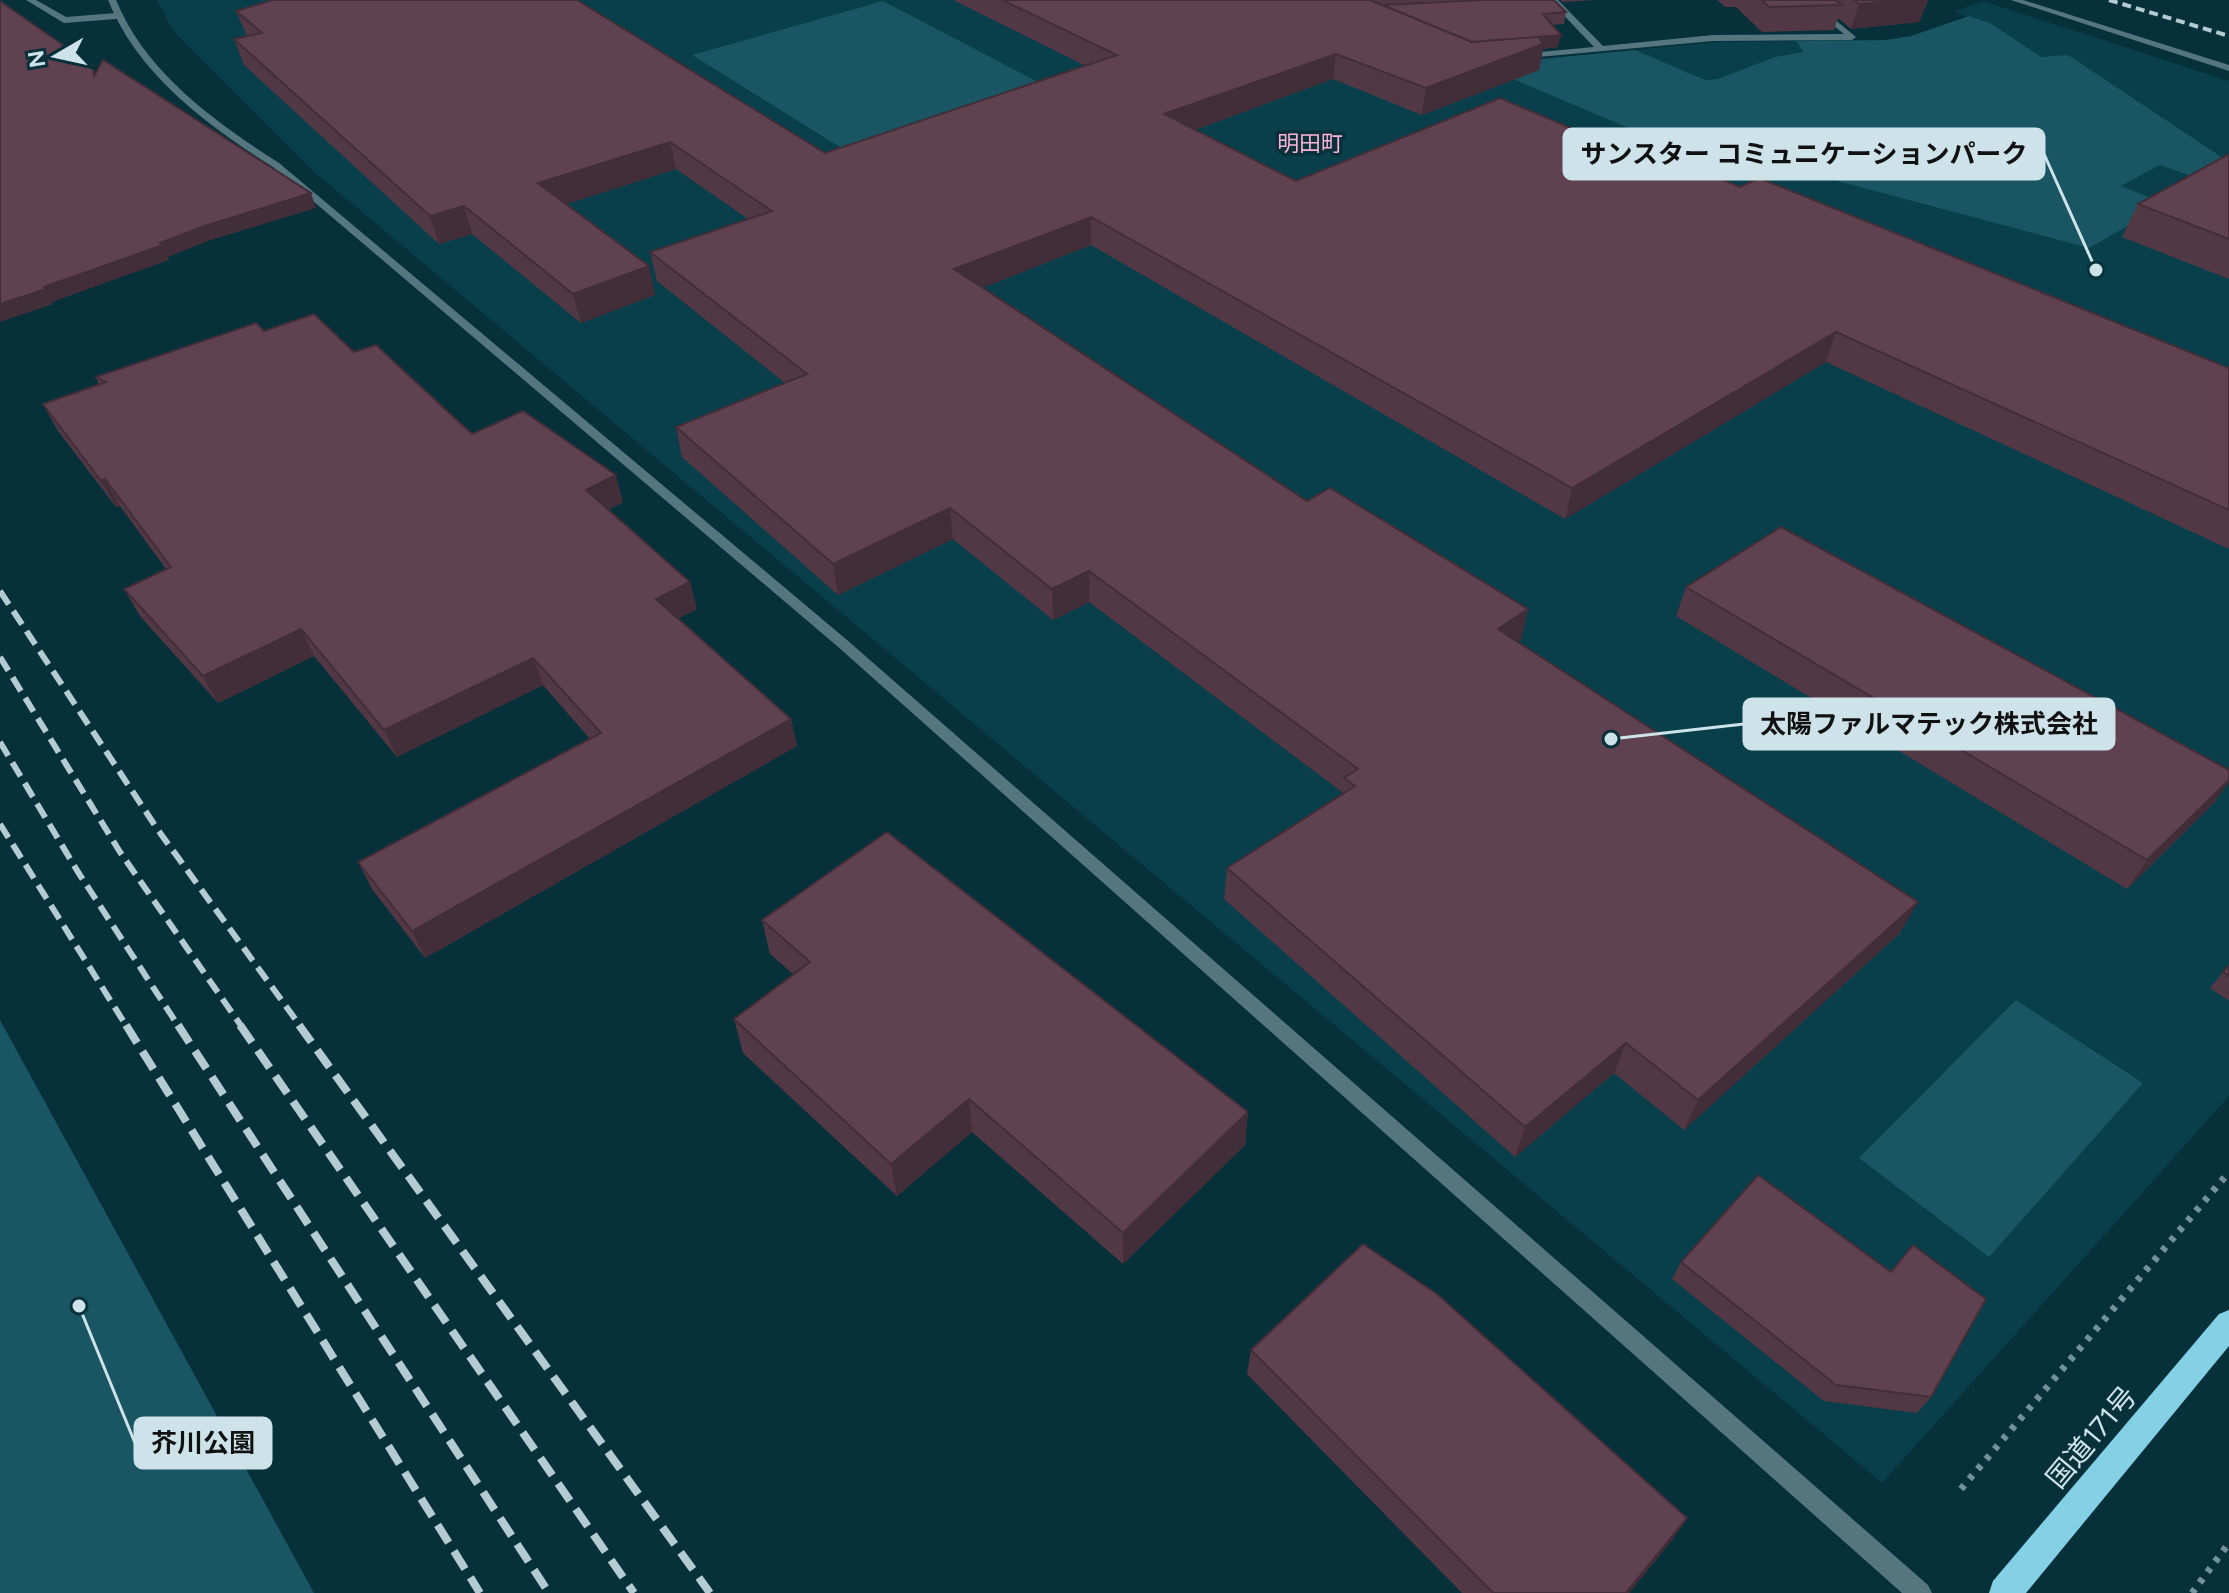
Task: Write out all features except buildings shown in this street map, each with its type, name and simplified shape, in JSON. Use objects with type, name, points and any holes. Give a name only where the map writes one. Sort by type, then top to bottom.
[{"type":"highway","name":"国道171号","points":[[2005,1593],[2229,1324]]},
{"type":"street","points":[[30,0],[64,20],[114,8],[148,60],[186,99],[276,165],[842,643],[1920,1593]]},
{"type":"street","points":[[1515,58],[1713,38],[1852,37],[1806,0]]},
{"type":"street","points":[[2015,0],[2229,68]]},
{"type":"street","points":[[1540,3],[1555,2],[1601,49]]},
{"type":"path","points":[[1961,1489],[2229,1172]]},
{"type":"path","points":[[2192,1593],[2229,1543]]},
{"type":"shaded area","points":[[157,0],[1313,0],[1468,66],[1718,42],[1887,40],[1911,36],[1967,17],[1955,11],[1983,1],[2229,81],[2229,1096],[1882,1483],[313,171],[182,40],[171,27]]},
{"type":"shaded area","points":[[883,1],[1042,84],[843,149],[692,55]]},
{"type":"shaded area","points":[[1969,16],[1990,23],[2041,57],[2068,55],[2229,162],[2206,181],[2160,165],[2121,186],[2166,204],[2089,248],[1717,149],[1697,157],[1480,65],[1635,50],[1705,80],[1718,79],[1775,57],[1803,52],[1797,41],[1887,40],[1911,36]]},
{"type":"shaded area","points":[[2016,1000],[2143,1083],[1989,1257],[1859,1158]]},
{"type":"shaded area","points":[[0,1020],[314,1593],[0,1593]]},
{"type":"railway","points":[[2109,0],[2229,36]]},
{"type":"railway","points":[[0,591],[158,830],[301,1027]]},
{"type":"railway","points":[[0,657],[120,852],[242,1027]]},
{"type":"railway","points":[[0,742],[78,872],[179,1027]]},
{"type":"railway","points":[[0,824],[127,1027]]},
{"type":"railway","points":[[126,1025],[480,1593]]},
{"type":"railway","points":[[178,1025],[549,1593]]},
{"type":"railway","points":[[240,1025],[634,1593]]},
{"type":"railway","points":[[299,1025],[710,1593]]},
{"type":"place","name":"サンスター コミュニケーションパーク","points":[[2096,270]]},
{"type":"place","name":"太陽ファルマテック株式会社","points":[[1611,739]]},
{"type":"place","name":"芥川公園","points":[[79,1306]]},
{"type":"district","name":"明田町","points":[[1310,143]]}]
